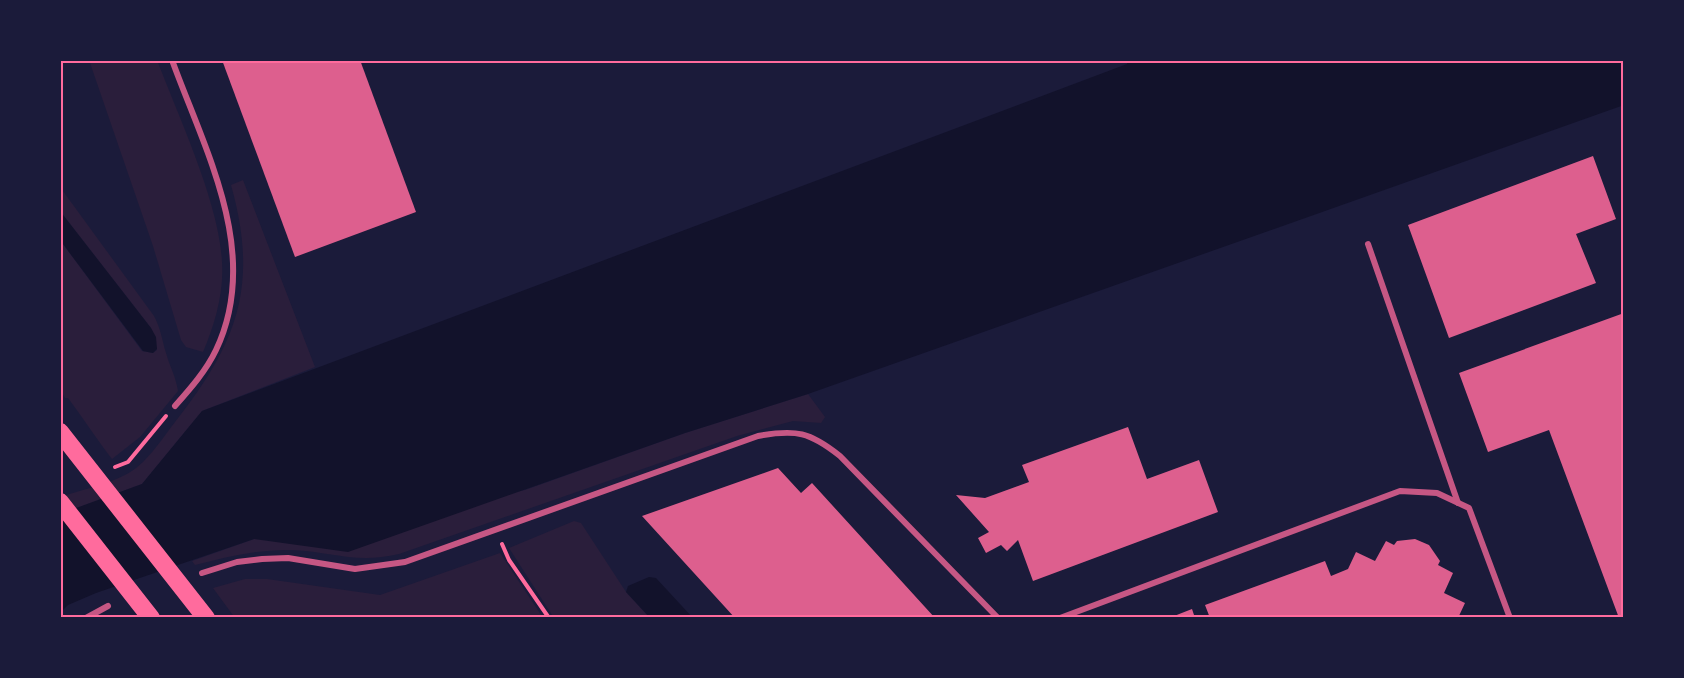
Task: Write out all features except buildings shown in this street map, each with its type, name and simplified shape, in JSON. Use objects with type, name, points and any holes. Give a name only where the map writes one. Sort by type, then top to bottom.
[{"type":"highway","points":[[61,433],[206,618]]},
{"type":"highway","points":[[60,502],[151,618]]},
{"type":"street","points":[[172,60],[228,216],[234,263],[233,285],[216,350],[175,406]]},
{"type":"street","points":[[1368,244],[1458,503]]},
{"type":"street","points":[[202,573],[237,562],[288,558],[355,569],[405,562],[758,436],[801,432],[822,442],[840,456],[998,618]]},
{"type":"street","points":[[1060,618],[1400,491],[1437,493],[1469,508],[1510,618]]},
{"type":"street","points":[[86,618],[108,606]]},
{"type":"path","points":[[128,462],[175,406]]},
{"type":"path","points":[[495,529],[508,560],[549,618]]},
{"type":"shaded area","points":[[89,60],[157,60],[186,134],[214,213],[222,262],[222,285],[218,308],[203,352],[186,347],[181,340],[153,246]]},
{"type":"shaded area","points":[[1127,60],[1624,60],[1624,105],[808,394],[685,433],[348,552],[254,539],[96,593],[68,605],[60,613],[60,514],[142,484],[202,411],[1127,64]]},
{"type":"shaded area","points":[[243,180],[315,367],[202,411],[142,484],[60,514],[60,497],[110,482],[140,465],[153,452],[197,393],[214,365],[228,338],[237,311],[242,283],[243,253],[231,185]]},
{"type":"shaded area","points":[[60,187],[154,316],[178,391],[140,437],[112,459],[60,389],[60,240],[142,351],[153,353],[157,350],[151,328],[60,211]]},
{"type":"shaded area","points":[[60,211],[151,328],[156,337],[157,349],[153,353],[143,351],[60,240]]},
{"type":"shaded area","points":[[808,394],[825,417],[821,423],[793,421],[737,436],[399,554],[357,558],[280,550],[243,554],[195,565],[192,561],[254,539],[525,490],[685,433]]},
{"type":"shaded area","points":[[574,521],[581,523],[626,592],[650,618],[554,618],[509,548]]},
{"type":"shaded area","points":[[500,553],[543,618],[235,618],[213,588],[245,579],[267,579],[380,595]]},
{"type":"shaded area","points":[[649,577],[656,578],[693,618],[650,618],[626,592],[628,586]]}]
